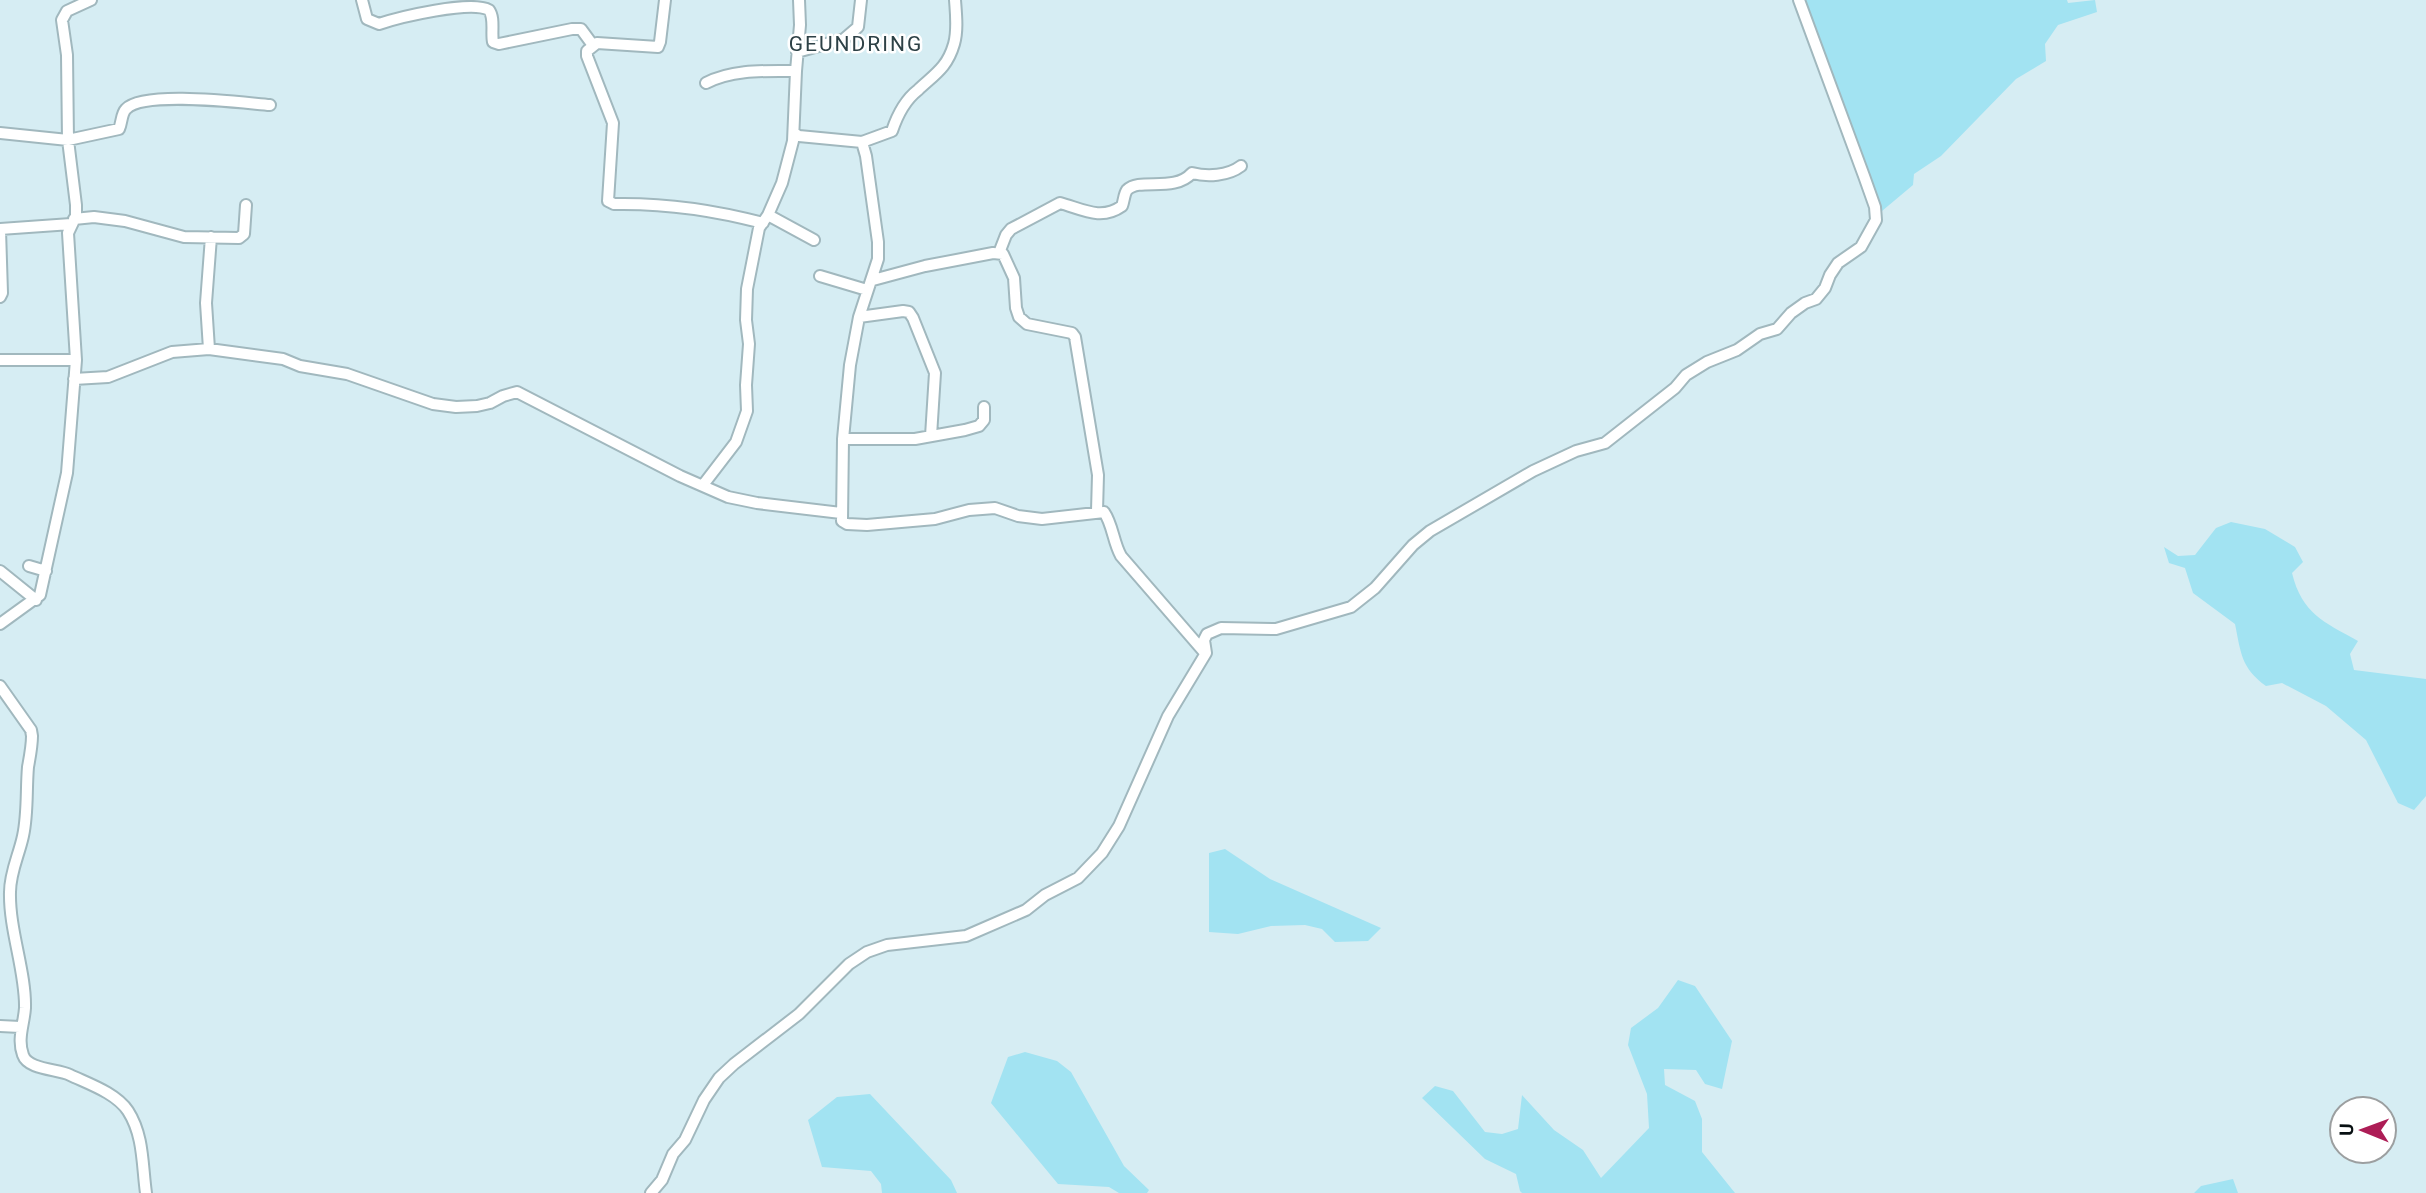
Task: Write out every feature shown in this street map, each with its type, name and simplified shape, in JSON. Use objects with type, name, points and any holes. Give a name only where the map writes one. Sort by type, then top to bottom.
[{"type":"street","points":[[0,624],[36,600],[42,589],[66,473],[76,360],[68,233],[76,205],[68,140],[67,55],[62,20],[67,11],[91,0]]},
{"type":"street","points":[[362,0],[367,19],[379,24],[435,5],[480,5],[489,10],[492,17],[493,42],[499,44],[581,29],[592,44]]},
{"type":"street","points":[[592,44],[658,47],[665,0]]},
{"type":"street","points":[[703,485],[736,442],[747,411],[746,385],[750,344],[746,320],[747,289],[758,235],[782,183],[794,133],[799,0]]},
{"type":"street","points":[[797,52],[844,39],[858,27],[861,0]]},
{"type":"street","points":[[794,133],[862,142],[892,131],[898,114],[917,90],[928,84],[946,63],[955,42],[955,0]]},
{"type":"street","points":[[651,1193],[662,1180],[673,1154],[685,1140],[704,1100],[719,1078],[799,1014],[849,964],[867,952],[887,945],[966,936],[1026,910],[1045,895],[1078,878],[1102,853],[1119,826],[1168,716],[1206,653],[1204,640],[1207,634],[1221,628],[1276,629],[1351,607],[1375,588],[1413,545],[1430,531],[1533,471],[1576,451],[1605,443],[1675,388],[1686,375],[1707,362],[1737,350],[1760,334],[1777,329],[1791,313],[1816,299],[1838,263],[1861,247],[1876,220],[1875,208],[1864,176],[1799,0]]},
{"type":"street","points":[[592,44],[587,56],[612,123],[607,196],[610,203],[678,206],[765,219],[814,240]]},
{"type":"street","points":[[706,83],[730,74],[796,71]]},
{"type":"street","points":[[0,133],[68,140],[119,128],[125,110],[135,103],[198,98],[271,105]]},
{"type":"street","points":[[862,142],[878,242],[878,259],[859,317],[850,365],[843,439],[842,521],[846,524],[867,525],[935,519],[987,508],[1042,519],[1104,512],[1122,556],[1206,653]]},
{"type":"street","points":[[999,253],[1011,229],[1060,203],[1094,214],[1105,213],[1122,206],[1125,194],[1131,188],[1177,183],[1192,173],[1212,175],[1236,170],[1241,166]]},
{"type":"street","points":[[0,296],[0,230],[94,217],[125,221],[184,237],[242,237],[246,205]]},
{"type":"street","points":[[209,349],[206,303],[211,237]]},
{"type":"street","points":[[820,276],[870,285],[925,266],[999,253],[1005,258],[1014,278],[1019,317],[1027,324],[1072,333],[1075,337],[1098,475],[1097,511]]},
{"type":"street","points":[[859,317],[903,311],[909,312],[913,318],[935,373],[931,436]]},
{"type":"street","points":[[74,379],[108,377],[172,352],[209,349],[284,359],[300,366],[347,374],[433,404],[477,406],[517,392],[680,476],[729,497],[841,513]]},
{"type":"street","points":[[0,360],[76,360]]},
{"type":"street","points":[[843,439],[898,440],[979,426],[984,420],[984,407]]},
{"type":"street","points":[[29,566],[46,571]]},
{"type":"street","points":[[0,571],[36,600]]},
{"type":"street","points":[[0,685],[33,736],[23,837],[13,865],[10,892],[25,1009],[20,1027],[23,1054],[33,1065],[71,1075],[113,1096],[125,1107],[140,1139],[146,1193]]},
{"type":"street","points":[[0,1026],[20,1027]]},
{"type":"shaded area","points":[[1799,0],[2067,0],[2068,3],[2095,0],[2097,12],[2058,25],[2045,44],[2046,61],[2016,79],[1941,156],[1914,174],[1913,185],[1882,211],[1876,210]]},
{"type":"shaded area","points":[[2231,522],[2265,529],[2295,547],[2303,562],[2292,573],[2296,587],[2308,608],[2316,615],[2358,641],[2350,654],[2354,670],[2426,679],[2426,796],[2414,810],[2398,803],[2366,740],[2326,706],[2282,683],[2266,686],[2251,673],[2243,659],[2235,624],[2193,593],[2185,568],[2169,563],[2164,547],[2178,556],[2195,555],[2216,528]]},
{"type":"shaded area","points":[[1225,849],[1270,879],[1381,928],[1368,941],[1335,942],[1322,929],[1305,925],[1271,926],[1238,934],[1209,932],[1209,853]]},
{"type":"shaded area","points":[[1678,980],[1695,986],[1732,1041],[1722,1089],[1705,1084],[1696,1070],[1664,1069],[1665,1085],[1695,1101],[1702,1119],[1702,1152],[1735,1193],[1522,1193],[1516,1174],[1485,1159],[1422,1098],[1435,1086],[1453,1091],[1485,1132],[1502,1134],[1518,1129],[1522,1095],[1554,1130],[1583,1150],[1601,1178],[1649,1128],[1647,1094],[1628,1045],[1631,1028],[1658,1008]]},
{"type":"shaded area","points":[[1025,1052],[1057,1061],[1071,1072],[1124,1166],[1149,1190],[1147,1193],[1119,1193],[1109,1187],[1058,1184],[991,1103],[1008,1057]]},
{"type":"shaded area","points":[[870,1094],[951,1180],[957,1193],[882,1193],[881,1184],[871,1171],[822,1167],[808,1120],[837,1097]]},
{"type":"shaded area","points":[[2233,1179],[2238,1193],[2194,1193],[2201,1186]]},
{"type":"district","name":"GEUNDRING","points":[[856,44]]}]
